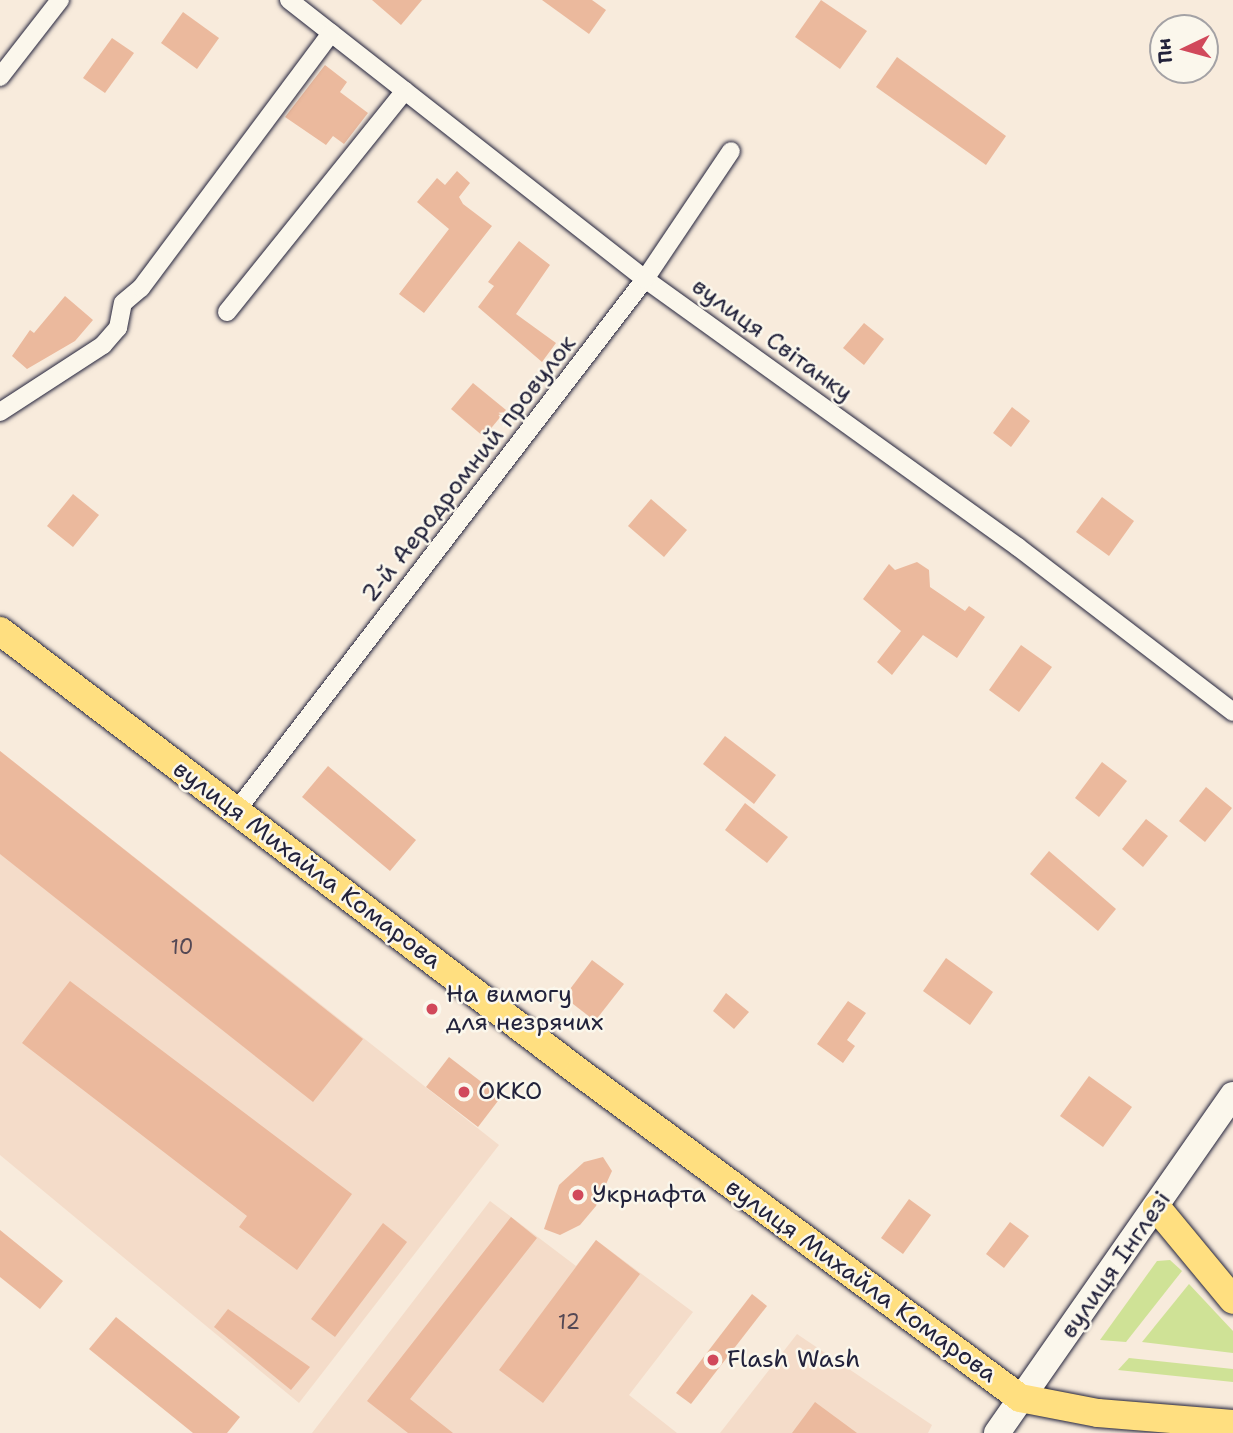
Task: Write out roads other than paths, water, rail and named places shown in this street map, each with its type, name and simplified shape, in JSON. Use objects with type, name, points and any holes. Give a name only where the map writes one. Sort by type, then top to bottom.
[{"type":"main road","name":"вулиця Михайла Комарова","points":[[0,631],[914,1324],[1020,1398]]},
{"type":"main road","name":"вулиця Інглезі","points":[[997,1433],[1157,1208],[1233,1095]]},
{"type":"main road","points":[[1157,1208],[1233,1300]]},
{"type":"main road","points":[[1020,1398],[1098,1413],[1233,1424]]},
{"type":"main road","points":[[1212,1433],[1233,1424]]},
{"type":"street","points":[[0,77],[60,0]]},
{"type":"street","name":"вулиця Світанку","points":[[289,0],[645,279],[1018,547],[1233,712]]},
{"type":"street","points":[[0,412],[103,345],[118,328],[122,303],[141,288],[331,33]]},
{"type":"street","points":[[227,312],[405,91]]},
{"type":"street","name":"2-й Аеродромний провулок","points":[[237,810],[645,279],[731,151]]},
{"type":"place","name":"На вимогу для незрячих","points":[[432,1009]]},
{"type":"place","name":"ОККО","points":[[464,1092]]},
{"type":"place","name":"Укрнафта","points":[[578,1195]]},
{"type":"place","name":"Flash Wash","points":[[713,1360]]}]
